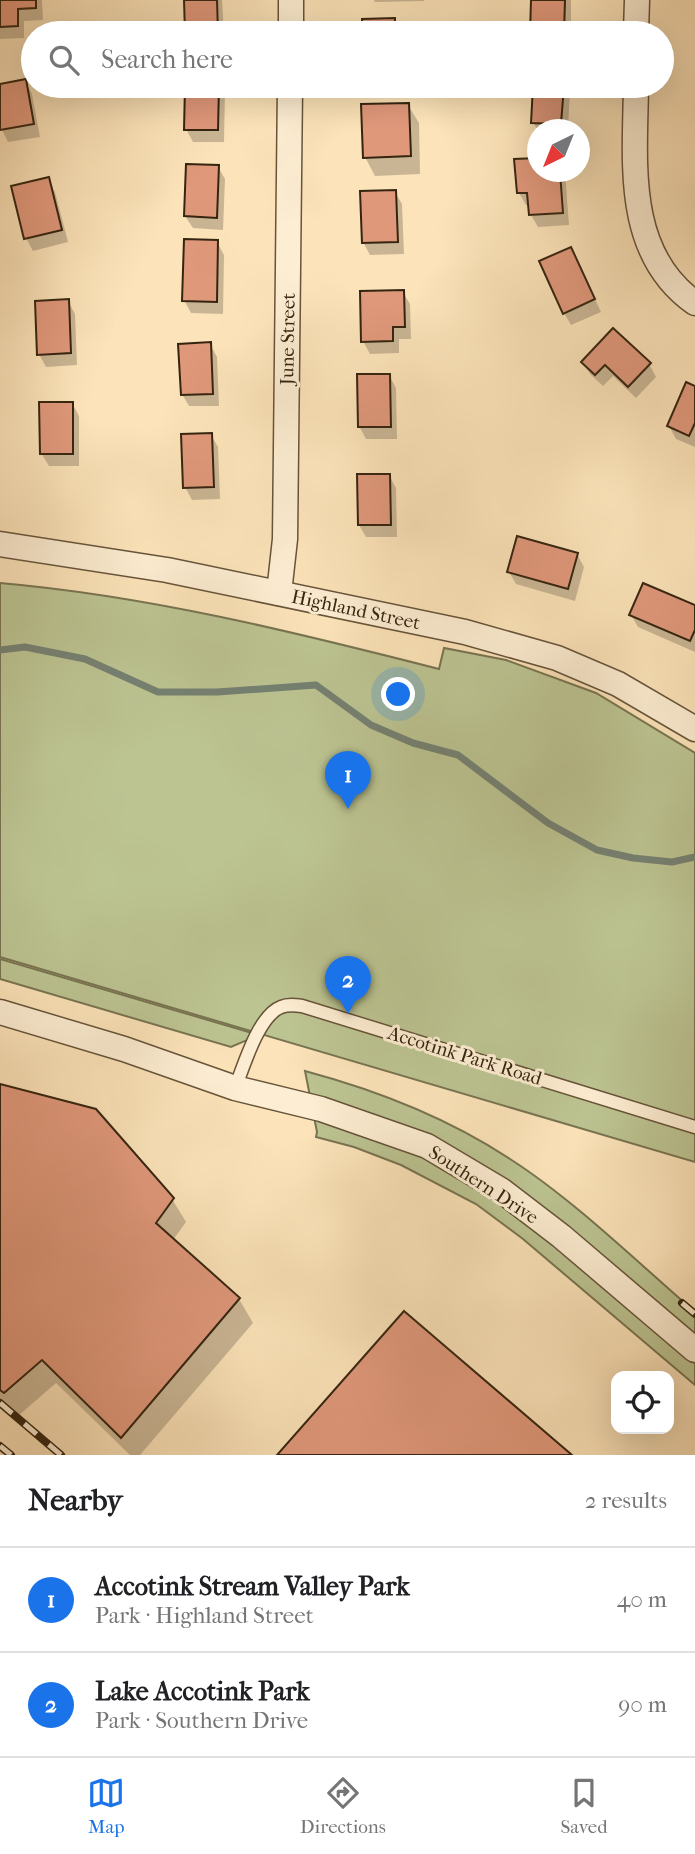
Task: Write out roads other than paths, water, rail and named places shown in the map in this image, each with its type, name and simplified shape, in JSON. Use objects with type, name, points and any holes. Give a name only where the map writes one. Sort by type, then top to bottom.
[{"type":"street","points":[[291,0],[291,21]]},
{"type":"street","points":[[636,21],[637,0]]},
{"type":"street","name":"June Street","points":[[279,593],[285,539],[290,98]]},
{"type":"street","points":[[636,98],[634,186],[643,231],[659,265],[669,279],[695,303]]},
{"type":"street","name":"Highland Street","points":[[0,544],[154,567],[465,632],[557,658],[618,684],[695,729]]},
{"type":"street","points":[[0,1012],[124,1049],[235,1088]]},
{"type":"street","name":"Southern Drive","points":[[235,1088],[321,1109],[427,1146],[502,1190],[561,1236],[695,1350]]},
{"type":"lane","name":"Accotink Park Road","points":[[235,1088],[262,1025],[280,1007],[290,1005],[324,1012],[695,1126]]},
{"type":"waterway","points":[[0,650],[25,647],[85,659],[158,692],[217,692],[316,685],[371,725],[413,743],[458,755],[548,823],[597,850],[633,858],[672,862],[695,857]]},
{"type":"railway","points":[[682,1303],[695,1314]]},
{"type":"railway","points":[[0,1403],[61,1455]]},
{"type":"railway","points":[[0,1446],[11,1455]]},
{"type":"place","name":"Accotink Stream Valley Park","points":[[348,809]]},
{"type":"place","name":"Lake Accotink Park","points":[[348,1014]]}]
